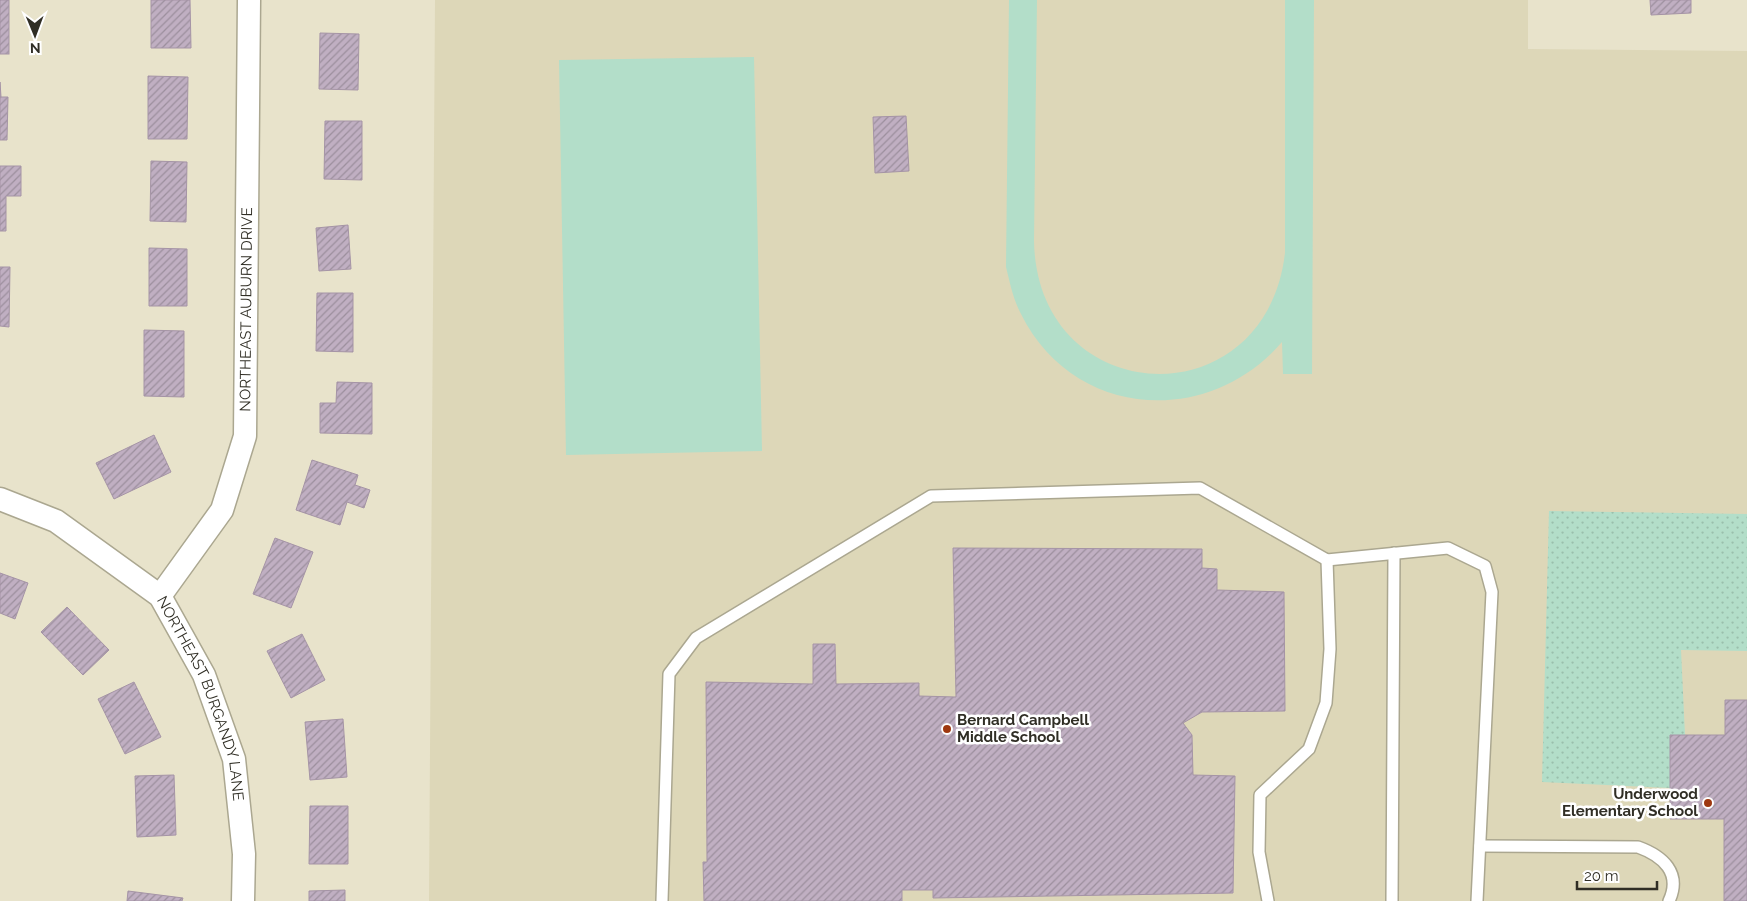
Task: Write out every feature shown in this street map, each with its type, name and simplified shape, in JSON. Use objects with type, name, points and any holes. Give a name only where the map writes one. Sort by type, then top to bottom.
[{"type":"street","name":"NORTHEAST AUBURN DRIVE","points":[[160,596],[222,510],[245,436],[249,0]]},
{"type":"street","name":"NORTHEAST BURGANDY LANE","points":[[0,499],[56,521],[160,596],[204,674],[234,759],[244,854],[243,901]]},
{"type":"lane","points":[[662,901],[670,674],[696,638],[931,496],[1200,488],[1327,560],[1448,548],[1485,566],[1492,592],[1477,901]]},
{"type":"lane","points":[[1392,901],[1394,553]]},
{"type":"lane","points":[[1268,901],[1259,852],[1260,795],[1309,749],[1326,703],[1330,649],[1327,560]]},
{"type":"lane","points":[[1480,846],[1638,847],[1656,853],[1668,866],[1673,881],[1669,901]]},
{"type":"shaded area","points":[[435,0],[1528,0],[1528,49],[1747,51],[1747,901],[429,901]]},
{"type":"green space","points":[[1009,0],[1037,0],[1034,241],[1045,297],[1072,338],[1109,364],[1153,374],[1198,368],[1238,346],[1269,308],[1285,253],[1285,0],[1314,0],[1312,374],[1283,374],[1282,342],[1252,370],[1217,389],[1181,399],[1143,400],[1107,392],[1073,375],[1044,349],[1018,308],[1006,267]]},
{"type":"green space","points":[[754,57],[762,451],[566,455],[559,60]]},
{"type":"green space","points":[[1549,511],[1747,514],[1747,651],[1681,650],[1685,735],[1670,735],[1670,788],[1542,782]]},
{"type":"building","points":[[0,0],[9,0],[9,54],[0,54]]},
{"type":"building","points":[[151,0],[190,0],[191,48],[151,48]]},
{"type":"building","points":[[1650,0],[1691,0],[1691,13],[1651,15]]},
{"type":"building","points":[[320,33],[359,34],[358,90],[319,89]]},
{"type":"building","points":[[148,76],[188,77],[187,139],[148,139]]},
{"type":"building","points":[[0,82],[1,97],[8,97],[7,140],[0,140]]},
{"type":"building","points":[[906,116],[909,171],[875,173],[873,117]]},
{"type":"building","points":[[325,121],[362,121],[362,180],[324,179]]},
{"type":"building","points":[[151,161],[187,162],[186,222],[150,221]]},
{"type":"building","points":[[0,166],[21,166],[21,196],[6,196],[6,231],[0,231]]},
{"type":"building","points":[[348,225],[351,269],[319,271],[316,228]]},
{"type":"building","points":[[149,248],[187,249],[187,306],[149,306]]},
{"type":"building","points":[[0,267],[10,267],[9,327],[0,326]]},
{"type":"building","points":[[317,293],[353,293],[353,352],[316,351]]},
{"type":"building","points":[[144,330],[184,331],[184,397],[144,396]]},
{"type":"building","points":[[337,382],[372,383],[372,434],[320,433],[320,403],[336,403]]},
{"type":"building","points":[[154,435],[171,472],[114,499],[96,463]]},
{"type":"building","points":[[312,460],[358,475],[355,485],[370,490],[364,508],[347,502],[340,525],[296,510]]},
{"type":"building","points":[[275,538],[313,552],[291,608],[253,594]]},
{"type":"building","name":"Bernard Campbell Middle School","points":[[953,548],[1202,549],[1202,568],[1217,569],[1217,590],[1284,592],[1285,711],[1202,712],[1183,723],[1192,735],[1193,775],[1235,776],[1233,893],[933,898],[933,890],[902,890],[902,901],[704,901],[703,862],[707,862],[706,682],[813,684],[813,644],[835,644],[836,684],[919,683],[919,696],[956,697]]},
{"type":"building","points":[[0,573],[28,583],[15,619],[0,613]]},
{"type":"building","points":[[67,607],[109,650],[83,675],[41,632]]},
{"type":"building","points":[[302,634],[325,680],[291,698],[267,651]]},
{"type":"building","points":[[134,682],[161,737],[125,754],[98,699]]},
{"type":"building","name":"Underwood Elementary School","points":[[1725,700],[1747,700],[1747,901],[1724,901],[1724,819],[1670,819],[1670,735],[1725,735]]},
{"type":"building","points":[[343,719],[347,777],[310,780],[305,722]]},
{"type":"building","points":[[174,775],[176,835],[137,837],[135,776]]},
{"type":"building","points":[[310,806],[348,806],[348,864],[309,864]]},
{"type":"building","points":[[345,890],[345,901],[309,901],[309,891]]},
{"type":"building","points":[[128,891],[183,898],[182,901],[127,901]]},
{"type":"place","name":"Bernard Campbell Middle School","points":[[947,729]]},
{"type":"place","name":"Underwood Elementary School","points":[[1708,803]]}]
